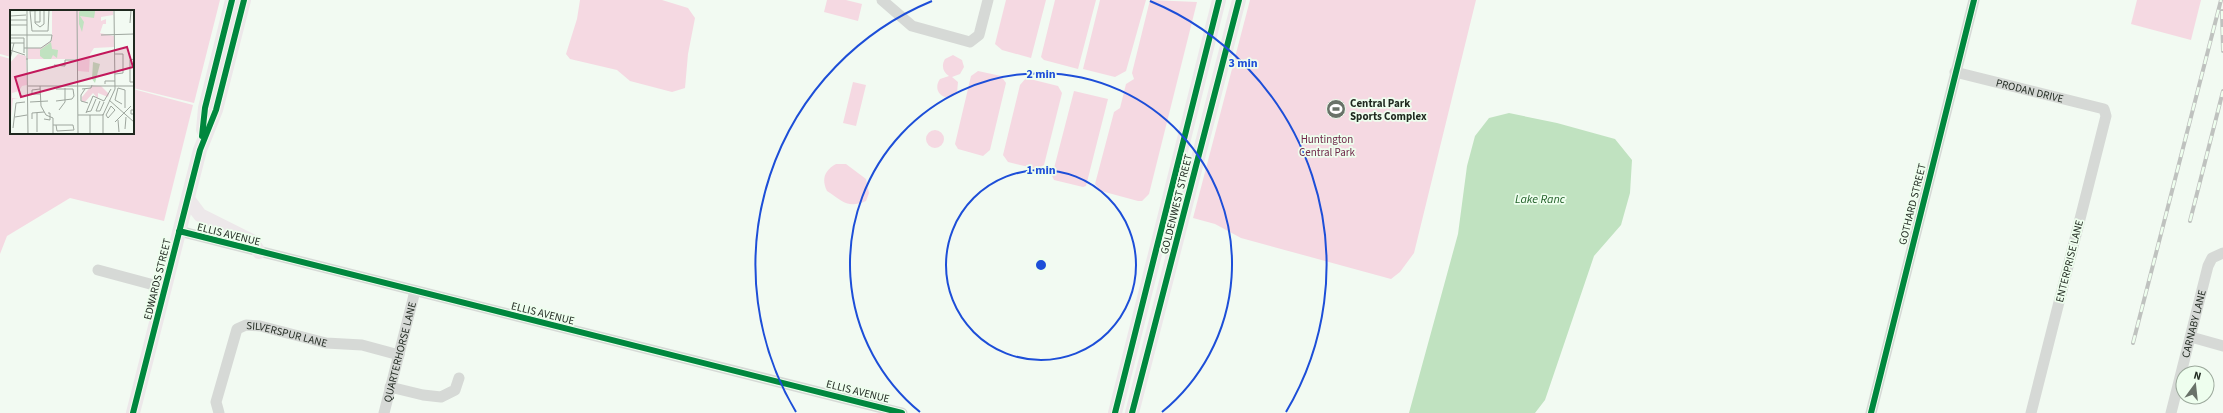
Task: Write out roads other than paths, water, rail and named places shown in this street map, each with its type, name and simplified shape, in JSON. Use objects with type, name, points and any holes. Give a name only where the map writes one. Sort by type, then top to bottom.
[{"type":"main road","name":"EDWARDS STREET","points":[[132,413],[200,150],[205,108],[232,0]]},
{"type":"main road","name":"EDWARDS STREET","points":[[200,150],[216,110],[244,0]]},
{"type":"main road","name":"GOLDENWEST STREET","points":[[1115,413],[1219,0]]},
{"type":"main road","name":"GOLDENWEST STREET","points":[[1132,413],[1236,1]]},
{"type":"main road","points":[[188,199],[200,215],[252,241],[259,252]]},
{"type":"street","points":[[882,0],[912,26],[970,42],[979,35],[988,0]]},
{"type":"street","name":"GOTHARD STREET","points":[[1870,413],[1974,0]]},
{"type":"street","name":"PRODAN DRIVE","points":[[1955,72],[2104,109]]},
{"type":"street","name":"ENTERPRISE LANE","points":[[2031,413],[2106,116],[2104,109]]},
{"type":"street","name":"ELLIS AVENUE","points":[[179,231],[875,409],[902,413]]},
{"type":"street","name":"CARNABY LANE","points":[[2171,413],[2208,266],[2212,258],[2223,253]]},
{"type":"street","points":[[98,270],[165,288]]},
{"type":"street","name":"QUARTERHORSE LANE","points":[[384,413],[415,291]]},
{"type":"street","name":"SILVERSPUR LANE","points":[[219,413],[216,402],[237,329],[246,325],[260,326],[326,343],[362,346],[399,355]]},
{"type":"street","points":[[2191,337],[2223,346]]},
{"type":"street","points":[[390,387],[422,395],[441,397],[455,390],[459,378]]},
{"type":"water","name":"Lake Ranc","points":[[1509,113],[1557,123],[1615,139],[1632,160],[1630,193],[1621,225],[1594,256],[1545,400],[1535,413],[1409,413],[1458,234],[1467,166],[1475,136],[1489,118]]},
{"type":"railway","points":[[2133,343],[2221,0]]},
{"type":"railway","points":[[2222,11],[2223,51]]},
{"type":"railway","points":[[2190,221],[2223,91]]},
{"type":"place","name":"Central Park Sports Complex","points":[[1336,109]]},
{"type":"park label","name":"Huntington Central Park","points":[[1327,145]]}]
